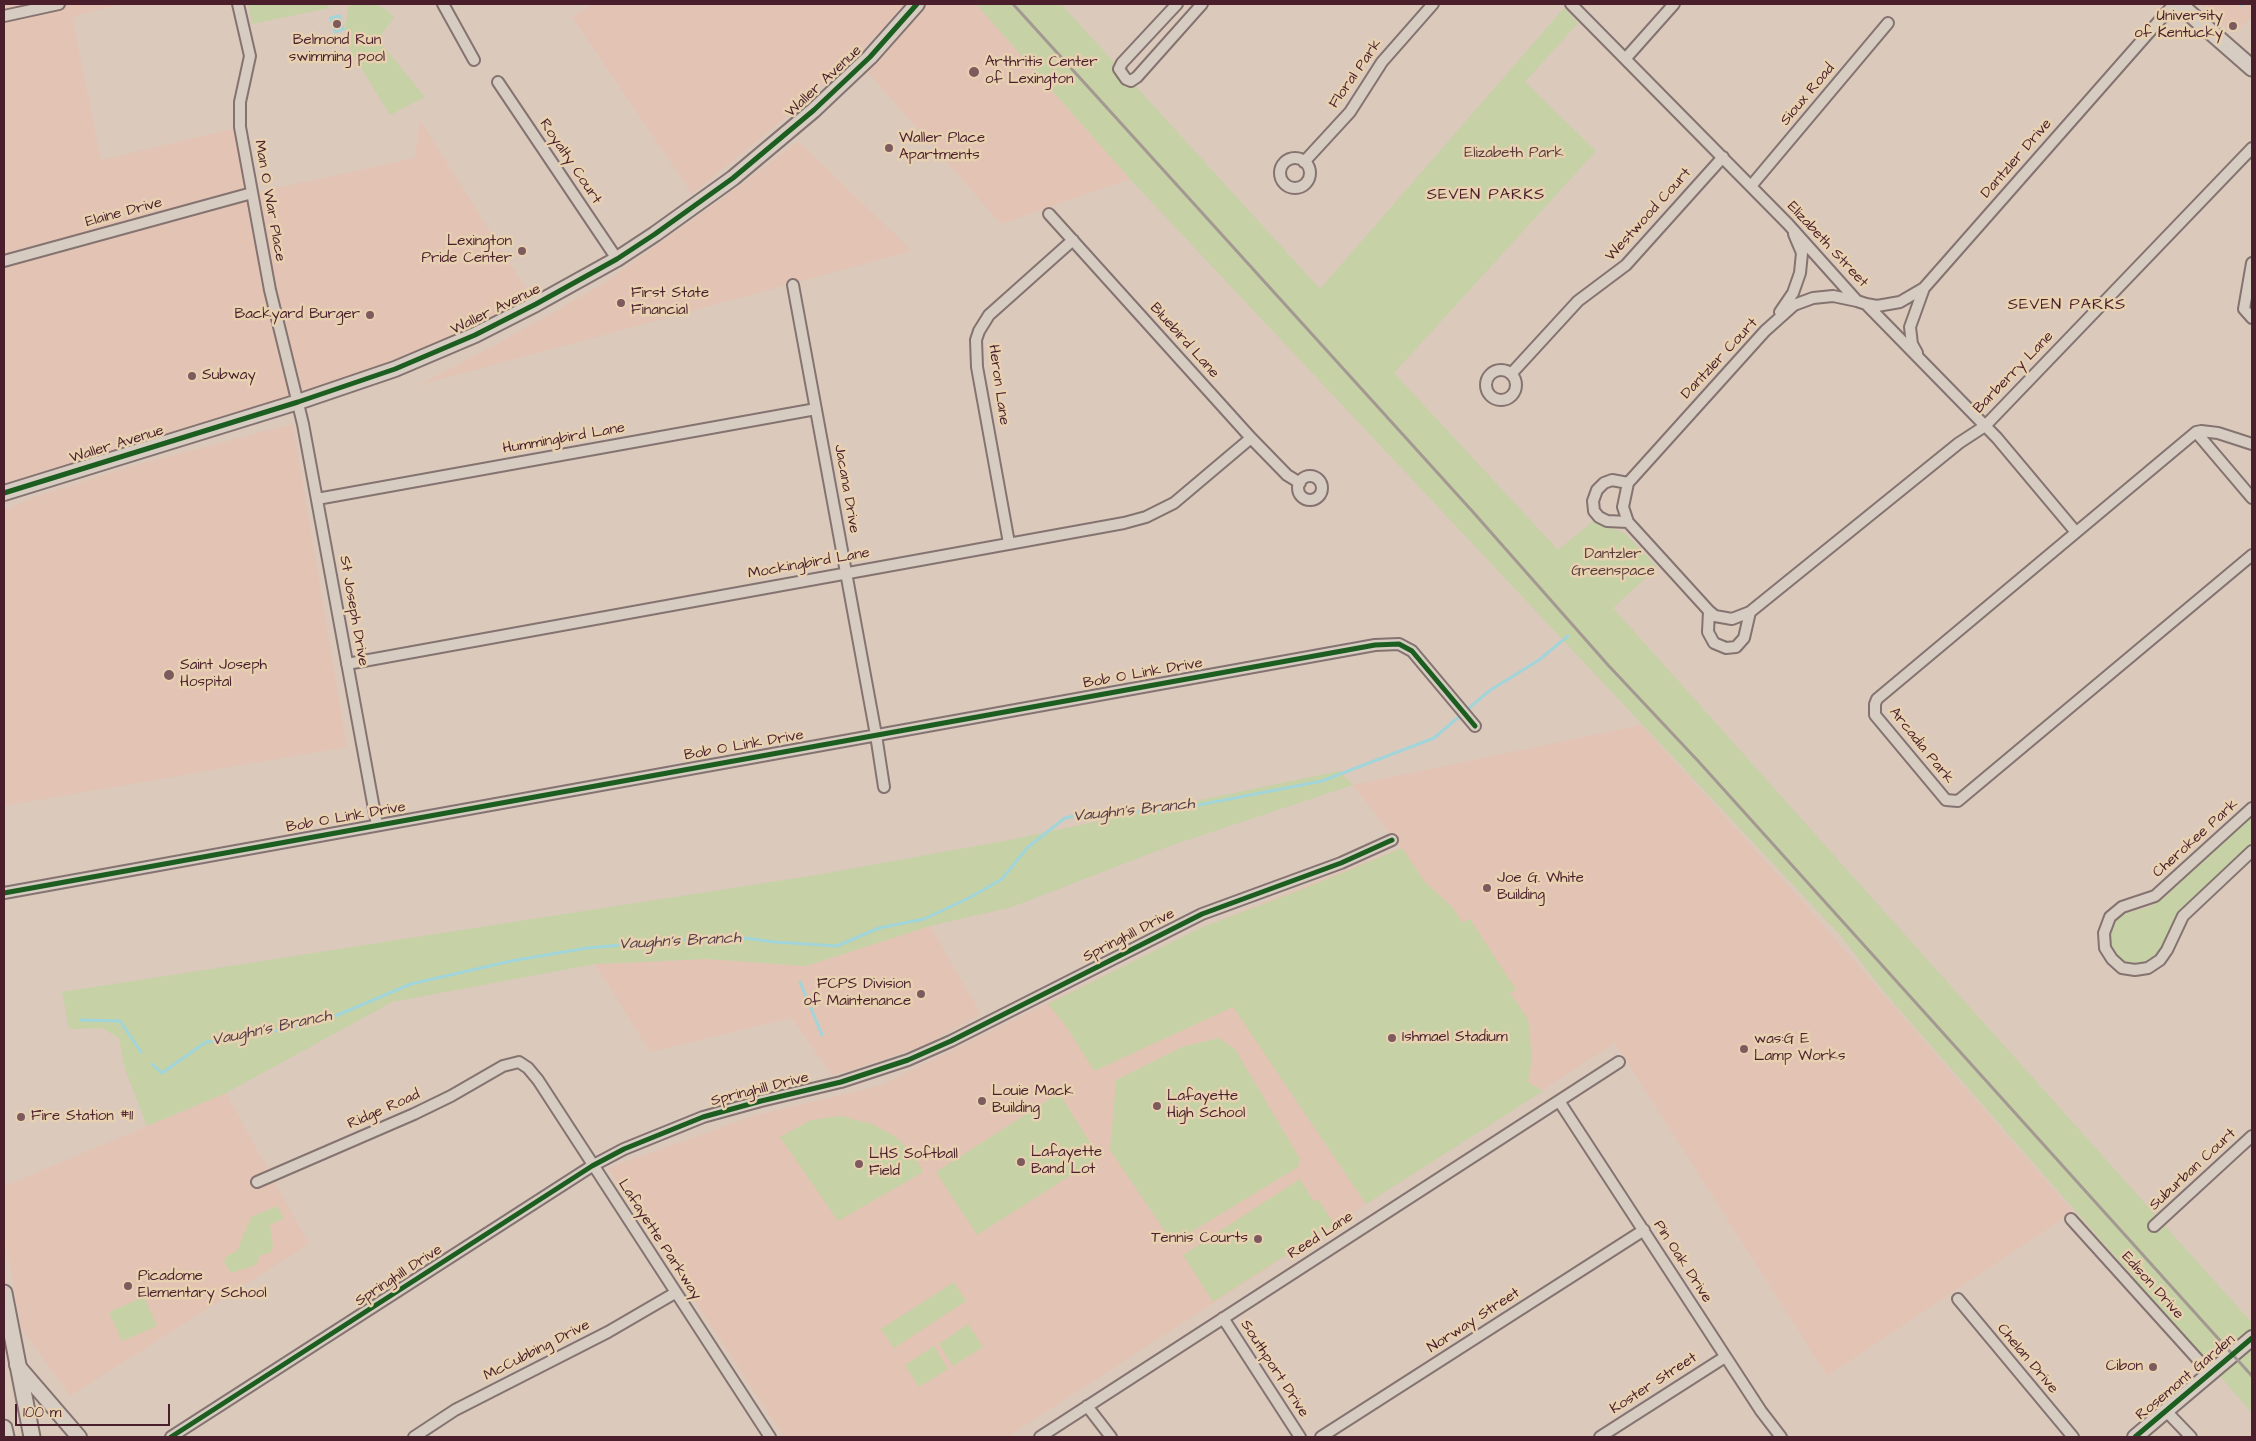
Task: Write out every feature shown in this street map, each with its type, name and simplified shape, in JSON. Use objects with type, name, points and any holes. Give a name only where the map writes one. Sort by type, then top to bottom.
[{"type":"main road","name":"Waller Avenue","points":[[4,493],[298,402],[395,369],[457,343],[536,304],[617,259],[702,202],[770,148],[870,57],[917,4]]},
{"type":"main road","points":[[2179,4],[2252,68]]},
{"type":"main road","points":[[4,1293],[16,1365],[32,1437]]},
{"type":"main road","name":"Rosemont Garden","points":[[2135,1437],[2252,1338]]},
{"type":"main road","points":[[4,1349],[79,1437]]},
{"type":"main road","points":[[4,1428],[6,1437]]},
{"type":"street","points":[[4,16],[59,4]]},
{"type":"street","name":"Man O War Place","points":[[238,4],[249,47],[249,66],[239,114],[270,290],[298,402]]},
{"type":"street","points":[[443,4],[474,60]]},
{"type":"street","points":[[1177,4],[1122,63],[1119,69],[1126,79],[1132,81],[1137,77],[1202,4]]},
{"type":"street","name":"Floral Park","points":[[1304,162],[1350,112],[1382,62],[1433,4]]},
{"type":"street","name":"Elizabeth Street","points":[[1571,4],[1751,186],[1862,303],[1985,426],[2075,531]]},
{"type":"street","points":[[1626,58],[1674,4]]},
{"type":"street","name":"Dantzler Drive","points":[[1862,303],[1877,306],[1900,302],[1924,288],[2174,4]]},
{"type":"street","name":"Sioux Road","points":[[1751,186],[1888,23]]},
{"type":"street","name":"Royalty Court","points":[[498,82],[617,259]]},
{"type":"street","name":"Barberry Lane","points":[[1709,611],[1715,616],[1727,619],[1737,618],[1750,612],[1959,443],[1985,426],[2252,148]]},
{"type":"street","name":"Westwood Court","points":[[1511,374],[1578,301],[1626,265],[1722,157]]},
{"type":"street","name":"Elaine Drive","points":[[4,261],[252,193]]},
{"type":"street","name":"Bluebird Lane","points":[[1049,214],[1251,438],[1287,475],[1300,483]]},
{"type":"street","points":[[1765,331],[1793,293],[1800,273],[1802,253],[1792,229]]},
{"type":"street","name":"Heron Lane","points":[[1009,543],[977,367],[976,340],[979,330],[989,315],[1073,240]]},
{"type":"street","points":[[2252,263],[2244,309],[2252,318]]},
{"type":"street","name":"Jacana Drive","points":[[793,285],[884,787]]},
{"type":"street","points":[[1923,365],[1912,344],[1910,327],[1924,288]]},
{"type":"street","name":"Dantzler Court","points":[[1628,484],[1765,331],[1794,305],[1813,298],[1832,296],[1862,303]]},
{"type":"street","name":"St Joseph Drive","points":[[298,402],[377,825]]},
{"type":"street","name":"Hummingbird Lane","points":[[317,499],[816,409]]},
{"type":"street","points":[[2196,432],[2218,433],[2252,444]]},
{"type":"street","points":[[2196,432],[2252,498]]},
{"type":"street","name":"Arcadia Park","points":[[2196,432],[2075,531],[1877,699],[1875,704],[1876,718],[1949,801],[1958,801],[2252,555]]},
{"type":"street","name":"Mockingbird Lane","points":[[347,664],[1124,523],[1164,509],[1183,497],[1251,438]]},
{"type":"street","points":[[1628,522],[1607,521],[1594,511],[1593,501],[1597,490],[1604,483],[1612,480],[1628,484],[1623,507],[1628,522],[1709,611],[1708,632],[1714,643],[1726,648],[1736,647],[1744,638],[1750,612]]},
{"type":"street","name":"Bob O Link Drive","points":[[4,893],[1395,643],[1412,651],[1475,726]]},
{"type":"street","name":"Cherokee Park","points":[[2252,808],[2155,896],[2122,907],[2110,917],[2104,933],[2105,948],[2112,959],[2122,968],[2135,970],[2148,968],[2160,960],[2167,950],[2183,916],[2252,851]]},
{"type":"street","name":"Springhill Drive","points":[[171,1437],[592,1166],[624,1149],[703,1117],[869,1075],[908,1060],[951,1041],[1202,914],[1341,863],[1392,840]]},
{"type":"street","name":"Lafayette Parkway","points":[[519,1062],[528,1068],[538,1080],[768,1437]]},
{"type":"street","name":"Ridge Road","points":[[257,1182],[414,1114],[451,1096],[503,1066],[519,1062]]},
{"type":"street","name":"Reed Lane","points":[[1040,1437],[1619,1062]]},
{"type":"street","name":"Pin Oak Drive","points":[[1560,1101],[1761,1411],[1781,1437]]},
{"type":"street","name":"Suburban Court","points":[[2154,1226],[2252,1136]]},
{"type":"street","name":"Edison Drive","points":[[2071,1219],[2210,1373]]},
{"type":"street","name":"Norway Street","points":[[1321,1437],[1644,1230]]},
{"type":"street","name":"McCubbing Drive","points":[[414,1437],[455,1410],[608,1332],[675,1293]]},
{"type":"street","name":"Chelan Drive","points":[[1958,1299],[2073,1437]]},
{"type":"street","name":"Southport Drive","points":[[1222,1318],[1300,1437]]},
{"type":"street","name":"Koster Street","points":[[1600,1437],[1725,1356]]},
{"type":"street","points":[[1087,1406],[1111,1437]]},
{"type":"street","points":[[2166,1411],[2191,1437]]},
{"type":"shaded area","points":[[4,4],[121,4],[72,17],[101,160],[240,127],[254,193],[415,158],[420,120],[536,304],[298,402],[4,487]]},
{"type":"shaded area","points":[[593,4],[911,4],[801,105],[692,194],[572,17]]},
{"type":"shaded area","points":[[917,4],[976,4],[1130,179],[1001,224],[861,65]]},
{"type":"shaded area","name":"University of Kentucky","points":[[2200,4],[2252,4],[2252,18],[2232,33]]},
{"type":"shaded area","points":[[798,141],[912,251],[416,386],[497,344],[601,285],[744,183]]},
{"type":"shaded area","name":"Saint Joseph Hospital","points":[[293,424],[347,747],[4,806],[4,510],[31,498],[131,466]]},
{"type":"shaded area","name":"Lafayette High School","points":[[1641,725],[1800,899],[2073,1212],[1827,1376],[1615,1043],[1007,1437],[784,1437],[608,1168],[756,1115],[879,1086],[1200,928],[1401,848],[1353,785]]},
{"type":"shaded area","points":[[930,926],[981,1014],[924,1046],[832,1076],[792,1018],[650,1052],[595,964],[707,959],[806,966]]},
{"type":"shaded area","name":"Picadome Elementary School","points":[[226,1093],[309,1244],[70,1396],[21,1328],[4,1234],[4,1186]]},
{"type":"green space","points":[[248,4],[328,4],[329,8],[252,24]]},
{"type":"green space","points":[[351,4],[374,4],[386,9],[394,18],[378,39],[425,97],[390,115],[344,40],[348,8]]},
{"type":"green space","points":[[976,4],[1061,4],[1320,289],[1564,8],[1578,23],[1525,82],[1596,151],[1394,373],[1558,550],[1593,521],[1603,527],[1612,528],[1626,534],[1657,567],[1613,608],[2252,1323],[2252,1413],[1885,993],[1841,936],[1130,179]]},
{"type":"green space","points":[[1339,771],[1353,785],[1167,847],[1012,907],[930,926],[806,966],[707,959],[595,964],[392,1002],[226,1093],[147,1126],[125,1069],[119,1038],[102,1028],[69,1029],[62,992],[816,875],[1009,840]]},
{"type":"green space","points":[[2252,815],[2252,845],[2176,916],[2167,933],[2161,951],[2148,961],[2134,964],[2120,960],[2113,952],[2110,944],[2109,935],[2112,924],[2121,915],[2149,907],[2164,898]]},
{"type":"green space","name":"Ishmael Stadium","points":[[1402,848],[1424,881],[1452,907],[1463,923],[1470,919],[1516,990],[1510,993],[1528,1019],[1532,1057],[1528,1082],[1543,1091],[1366,1204],[1233,1007],[1094,1071],[1066,1026],[1048,1004],[1200,928],[1303,889]]},
{"type":"green space","points":[[1219,1038],[1235,1049],[1300,1159],[1298,1167],[1173,1243],[1110,1150],[1116,1080],[1182,1047]]},
{"type":"green space","name":"Lafayette Band Lot","points":[[1059,1093],[1099,1157],[977,1235],[936,1172]]},
{"type":"green space","name":"LHS Softball Field","points":[[840,1116],[872,1124],[896,1137],[914,1156],[923,1172],[838,1221],[780,1137],[811,1120]]},
{"type":"green space","name":"Tennis Courts","points":[[1300,1179],[1314,1202],[1318,1199],[1334,1224],[1213,1302],[1183,1255]]},
{"type":"green space","points":[[277,1206],[284,1218],[270,1225],[273,1246],[271,1252],[259,1256],[258,1262],[253,1266],[231,1273],[224,1262],[227,1256],[237,1251],[251,1217]]},
{"type":"green space","points":[[954,1282],[966,1301],[894,1348],[881,1329]]},
{"type":"green space","points":[[144,1297],[157,1326],[122,1341],[109,1312]]},
{"type":"green space","points":[[968,1324],[983,1347],[953,1366],[939,1344]]},
{"type":"green space","points":[[934,1346],[948,1369],[919,1387],[905,1365]]},
{"type":"water","name":"Belmond Run swimming pool","points":[[340,14],[345,30],[334,34],[329,17]]},
{"type":"waterway","name":"Vaughn's Branch","points":[[152,1064],[162,1073],[206,1042],[243,1038],[328,1019],[411,984],[511,961],[587,948],[728,936],[775,942],[837,946],[879,928],[924,919],[969,898],[1002,879],[1028,847],[1065,818],[1093,812],[1168,811],[1322,781],[1434,738],[1489,691],[1539,660],[1568,636]]},
{"type":"waterway","points":[[800,982],[822,1035]]},
{"type":"waterway","name":"Vaughn's Branch","points":[[81,1020],[120,1021],[141,1052]]},
{"type":"railway","points":[[1013,4],[2252,1376]]},
{"type":"cycle path","points":[[4,493],[298,402],[395,369],[475,335],[536,304],[617,259],[733,178],[814,110],[870,57],[917,4]]},
{"type":"cycle path","points":[[4,893],[1375,645],[1399,644],[1412,651],[1475,726]]},
{"type":"cycle path","points":[[171,1437],[592,1166],[624,1149],[703,1117],[841,1082],[908,1060],[951,1041],[1202,914],[1341,863],[1392,840]]},
{"type":"cycle path","points":[[2135,1437],[2252,1338]]},
{"type":"place","name":"Belmond Run swimming pool","points":[[337,24]]},
{"type":"place","name":"University of Kentucky","points":[[2233,26]]},
{"type":"place","name":"Arthritis Center of Lexington","points":[[974,72]]},
{"type":"place","name":"Waller Place Apartments","points":[[889,148]]},
{"type":"place","name":"Lexington Pride Center","points":[[522,251]]},
{"type":"place","name":"First State Financial","points":[[621,303]]},
{"type":"place","name":"Backyard Burger","points":[[370,315]]},
{"type":"place","name":"Subway","points":[[192,376]]},
{"type":"place","name":"Saint Joseph Hospital","points":[[169,675]]},
{"type":"place","name":"Joe G. White Building","points":[[1487,888]]},
{"type":"place","name":"FCPS Division of Maintenance","points":[[921,994]]},
{"type":"place","name":"Ishmael Stadium","points":[[1392,1038]]},
{"type":"place","name":"was:G E Lamp Works","points":[[1744,1049]]},
{"type":"place","name":"Louie Mack Building","points":[[982,1101]]},
{"type":"place","name":"Lafayette High School","points":[[1157,1106]]},
{"type":"place","name":"Fire Station #11","points":[[21,1117]]},
{"type":"place","name":"Lafayette Band Lot","points":[[1021,1162]]},
{"type":"place","name":"LHS Softball Field","points":[[859,1164]]},
{"type":"place","name":"Tennis Courts","points":[[1258,1239]]},
{"type":"place","name":"Picadome Elementary School","points":[[128,1286]]},
{"type":"place","name":"Cibon","points":[[2153,1367]]},
{"type":"district","name":"SEVEN PARKS","points":[[1486,196]]},
{"type":"district","name":"SEVEN PARKS","points":[[2067,306]]},
{"type":"park label","name":"Elizabeth Park","points":[[1514,154]]},
{"type":"park label","name":"Dantzler Greenspace","points":[[1613,564]]}]
